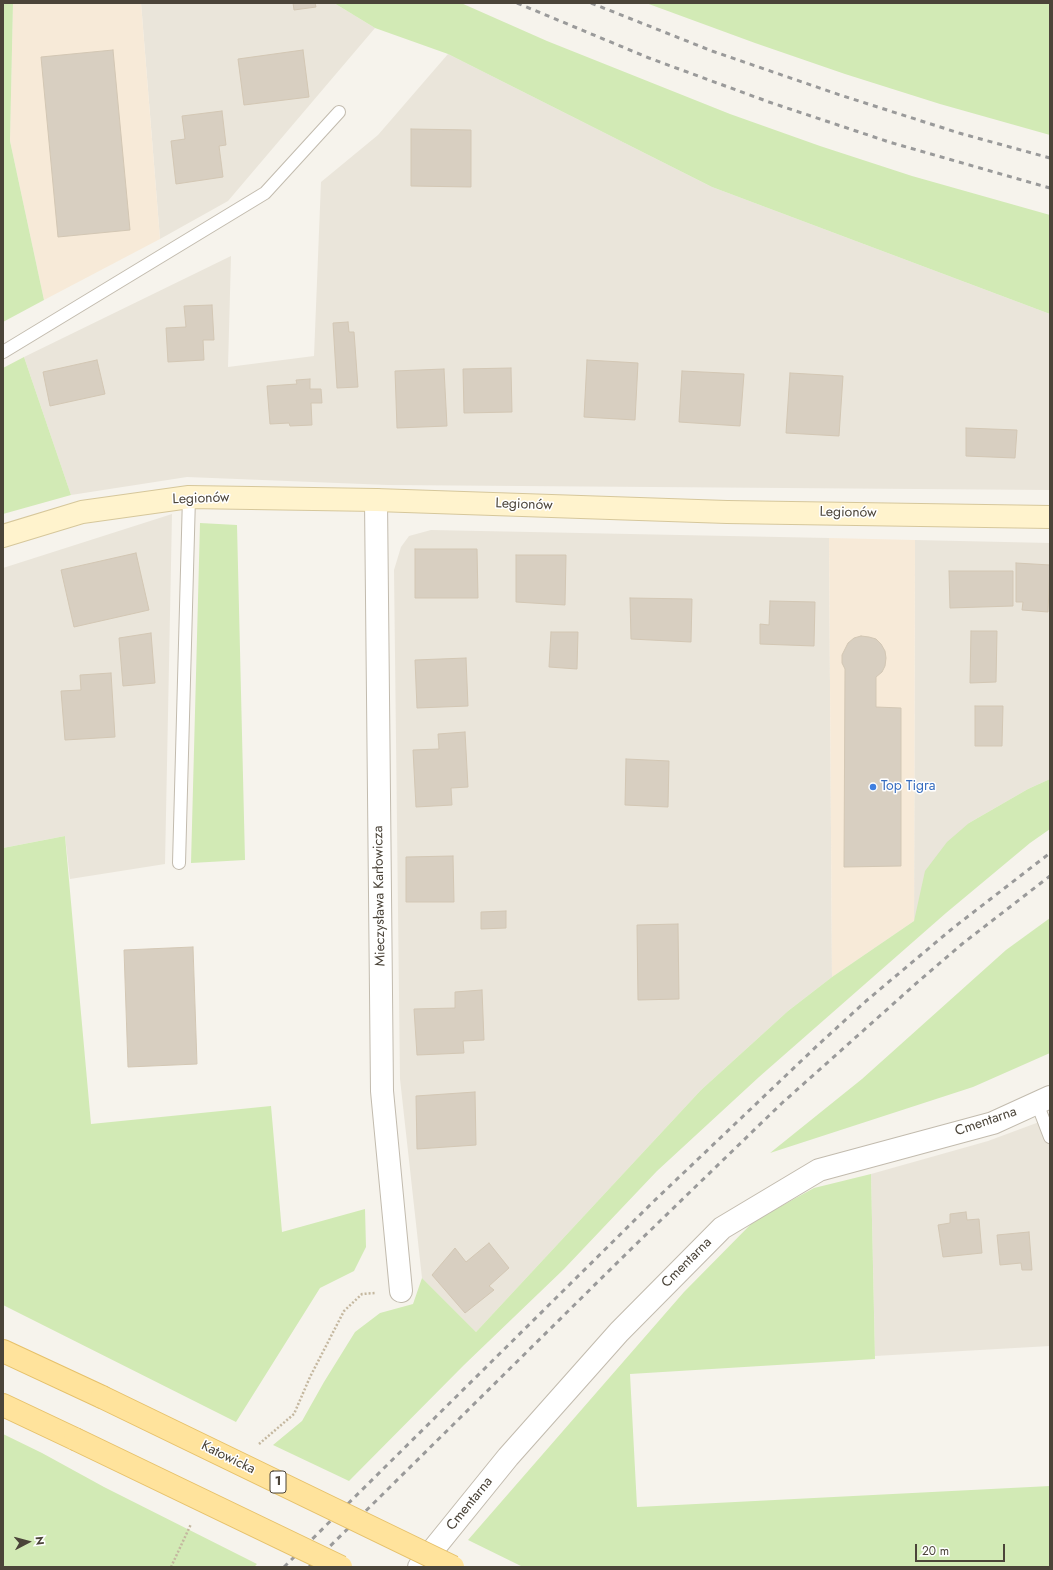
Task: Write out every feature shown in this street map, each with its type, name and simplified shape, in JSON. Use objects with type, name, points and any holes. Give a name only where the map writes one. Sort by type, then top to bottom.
[{"type":"main road","name":"Katowicka","points":[[3,1351],[102,1397],[454,1567]]},
{"type":"main road","points":[[3,1405],[341,1567]]},
{"type":"street","name":"Legionów","points":[[3,536],[82,512],[189,497],[376,500],[727,512],[1050,517]]},
{"type":"street","name":"Mieczysława Karłowicza","points":[[376,500],[382,1091],[401,1291]]},
{"type":"street","name":"Cmentarna","points":[[419,1567],[508,1457],[619,1332],[722,1228],[819,1170],[993,1123],[1044,1100]]},
{"type":"lane","points":[[3,352],[265,193],[339,112]]},
{"type":"lane","points":[[179,863],[189,497]]},
{"type":"lane","points":[[1044,1100],[1050,1137]]},
{"type":"path","points":[[257,1446],[294,1414],[310,1377],[344,1311],[362,1294],[401,1291]]},
{"type":"path","points":[[171,1567],[191,1524],[196,1519]]},
{"type":"shaded area","points":[[13,3],[141,3],[160,239],[44,300],[10,141]]},
{"type":"shaded area","points":[[141,3],[334,3],[375,28],[228,201],[160,239]]},
{"type":"shaded area","points":[[448,54],[712,187],[1050,314],[1050,490],[388,485],[187,477],[71,495],[24,357],[231,256],[228,367],[314,356],[321,182],[378,135]]},
{"type":"shaded area","points":[[172,514],[165,864],[70,879],[65,836],[3,848],[3,568]]},
{"type":"shaded area","points":[[431,530],[829,538],[832,977],[788,1011],[701,1090],[476,1332],[422,1278],[400,1079],[394,570],[401,547],[409,536]]},
{"type":"shaded area","points":[[829,538],[915,540],[914,921],[832,977]]},
{"type":"shaded area","points":[[915,540],[1050,543],[1050,779],[1028,789],[969,823],[914,921]]},
{"type":"shaded area","points":[[1050,1118],[1050,1346],[875,1356],[871,1174],[988,1141]]},
{"type":"green space","points":[[3,3],[13,3],[10,141],[44,300],[3,322]]},
{"type":"green space","points":[[334,3],[461,3],[547,41],[730,114],[820,146],[912,176],[1050,215],[1050,314],[712,187],[448,54],[375,28]]},
{"type":"green space","points":[[646,3],[1050,3],[1050,135],[940,104],[845,74]]},
{"type":"green space","points":[[24,357],[71,495],[3,514],[3,368]]},
{"type":"green space","points":[[200,523],[237,525],[245,860],[191,863]]},
{"type":"green space","points":[[1050,779],[1050,829],[1030,843],[946,913],[759,1077],[657,1171],[564,1269],[464,1365],[349,1481],[273,1445],[302,1421],[355,1332],[380,1313],[413,1304],[422,1278],[476,1332],[701,1090],[788,1011],[832,977],[914,921],[925,871],[947,842],[969,823],[1028,789]]},
{"type":"green space","points":[[65,836],[91,1124],[271,1106],[282,1232],[365,1209],[366,1247],[354,1271],[320,1288],[236,1422],[3,1305],[3,848]]},
{"type":"green space","points":[[1050,918],[1050,1053],[973,1087],[770,1153],[862,1079],[1006,950]]},
{"type":"green space","points":[[871,1174],[875,1359],[630,1374],[637,1507],[1050,1486],[1050,1567],[523,1567],[468,1540],[684,1292],[754,1221],[814,1188]]},
{"type":"green space","points":[[3,1434],[257,1564],[254,1567],[3,1567]]},
{"type":"building","points":[[293,3],[315,3],[316,7],[294,10]]},
{"type":"building","points":[[113,50],[130,230],[58,237],[41,57]]},
{"type":"building","points":[[303,50],[309,97],[244,105],[238,59]]},
{"type":"building","points":[[222,111],[226,145],[219,146],[223,177],[176,184],[171,141],[185,139],[182,116]]},
{"type":"building","points":[[411,129],[471,130],[471,187],[411,186]]},
{"type":"building","points":[[212,305],[214,340],[203,340],[204,360],[168,362],[166,328],[186,327],[184,306]]},
{"type":"building","points":[[348,322],[349,332],[354,332],[358,387],[337,388],[333,323]]},
{"type":"building","points":[[97,360],[105,394],[50,406],[43,372]]},
{"type":"building","points":[[587,360],[638,363],[635,420],[584,417]]},
{"type":"building","points":[[511,368],[512,412],[464,413],[463,369]]},
{"type":"building","points":[[444,369],[447,426],[397,428],[395,371]]},
{"type":"building","points":[[682,371],[744,374],[740,426],[679,422]]},
{"type":"building","points":[[790,373],[843,376],[839,436],[786,433]]},
{"type":"building","points":[[310,379],[310,389],[321,389],[322,403],[311,403],[312,425],[290,426],[289,423],[270,424],[267,386],[297,384],[296,380]]},
{"type":"building","points":[[966,428],[1017,430],[1015,458],[966,456]]},
{"type":"building","points":[[415,549],[477,549],[478,598],[415,598]]},
{"type":"building","points":[[136,553],[149,610],[74,627],[61,570]]},
{"type":"building","points":[[516,555],[566,555],[565,605],[516,602]]},
{"type":"building","points":[[1016,563],[1050,565],[1048,612],[1022,610],[1023,602],[1016,602]]},
{"type":"building","points":[[949,571],[1013,571],[1013,606],[950,608]]},
{"type":"building","points":[[630,598],[692,599],[691,642],[631,639]]},
{"type":"building","points":[[770,601],[815,602],[814,646],[760,644],[760,624],[769,625]]},
{"type":"building","points":[[971,631],[997,631],[996,682],[970,683]]},
{"type":"building","points":[[551,632],[578,632],[577,669],[549,667]]},
{"type":"building","points":[[151,633],[155,683],[123,686],[119,638]]},
{"type":"building","name":"Top Tigra","points":[[861,636],[876,639],[885,651],[885,666],[882,672],[876,677],[876,707],[901,708],[901,866],[844,867],[845,669],[842,663],[842,655],[848,643],[854,638]]},
{"type":"building","points":[[466,658],[468,706],[417,708],[415,660]]},
{"type":"building","points":[[111,673],[115,737],[65,740],[61,691],[81,690],[80,675]]},
{"type":"building","points":[[975,706],[1003,706],[1002,746],[975,746]]},
{"type":"building","points":[[465,732],[468,787],[451,788],[452,805],[416,807],[413,750],[439,749],[438,734]]},
{"type":"building","points":[[626,759],[669,761],[668,807],[625,805]]},
{"type":"building","points":[[453,856],[454,902],[406,902],[406,857]]},
{"type":"building","points":[[506,911],[506,928],[481,929],[481,912]]},
{"type":"building","points":[[678,924],[679,999],[638,1000],[637,925]]},
{"type":"building","points":[[193,947],[197,1064],[128,1067],[124,950]]},
{"type":"building","points":[[482,990],[484,1040],[463,1041],[464,1053],[417,1055],[414,1009],[455,1008],[455,992]]},
{"type":"building","points":[[475,1092],[476,1145],[417,1149],[416,1096]]},
{"type":"building","points":[[966,1212],[967,1220],[979,1219],[982,1253],[943,1257],[938,1225],[950,1223],[950,1214]]},
{"type":"building","points":[[1029,1232],[1032,1270],[1022,1270],[1021,1263],[1000,1265],[997,1235]]},
{"type":"building","points":[[489,1243],[509,1268],[489,1286],[494,1290],[465,1313],[432,1275],[455,1248],[466,1262]]},
{"type":"railway","points":[[517,3],[649,58],[769,102],[889,142],[1050,188]]},
{"type":"railway","points":[[591,3],[712,51],[840,95],[959,133],[1050,158]]},
{"type":"railway","points":[[284,1567],[654,1201],[819,1044],[866,1001],[953,928],[1050,853]]},
{"type":"railway","points":[[309,1567],[629,1251],[781,1104],[962,944],[1050,876]]},
{"type":"place","name":"Top Tigra","points":[[873,787]]}]
